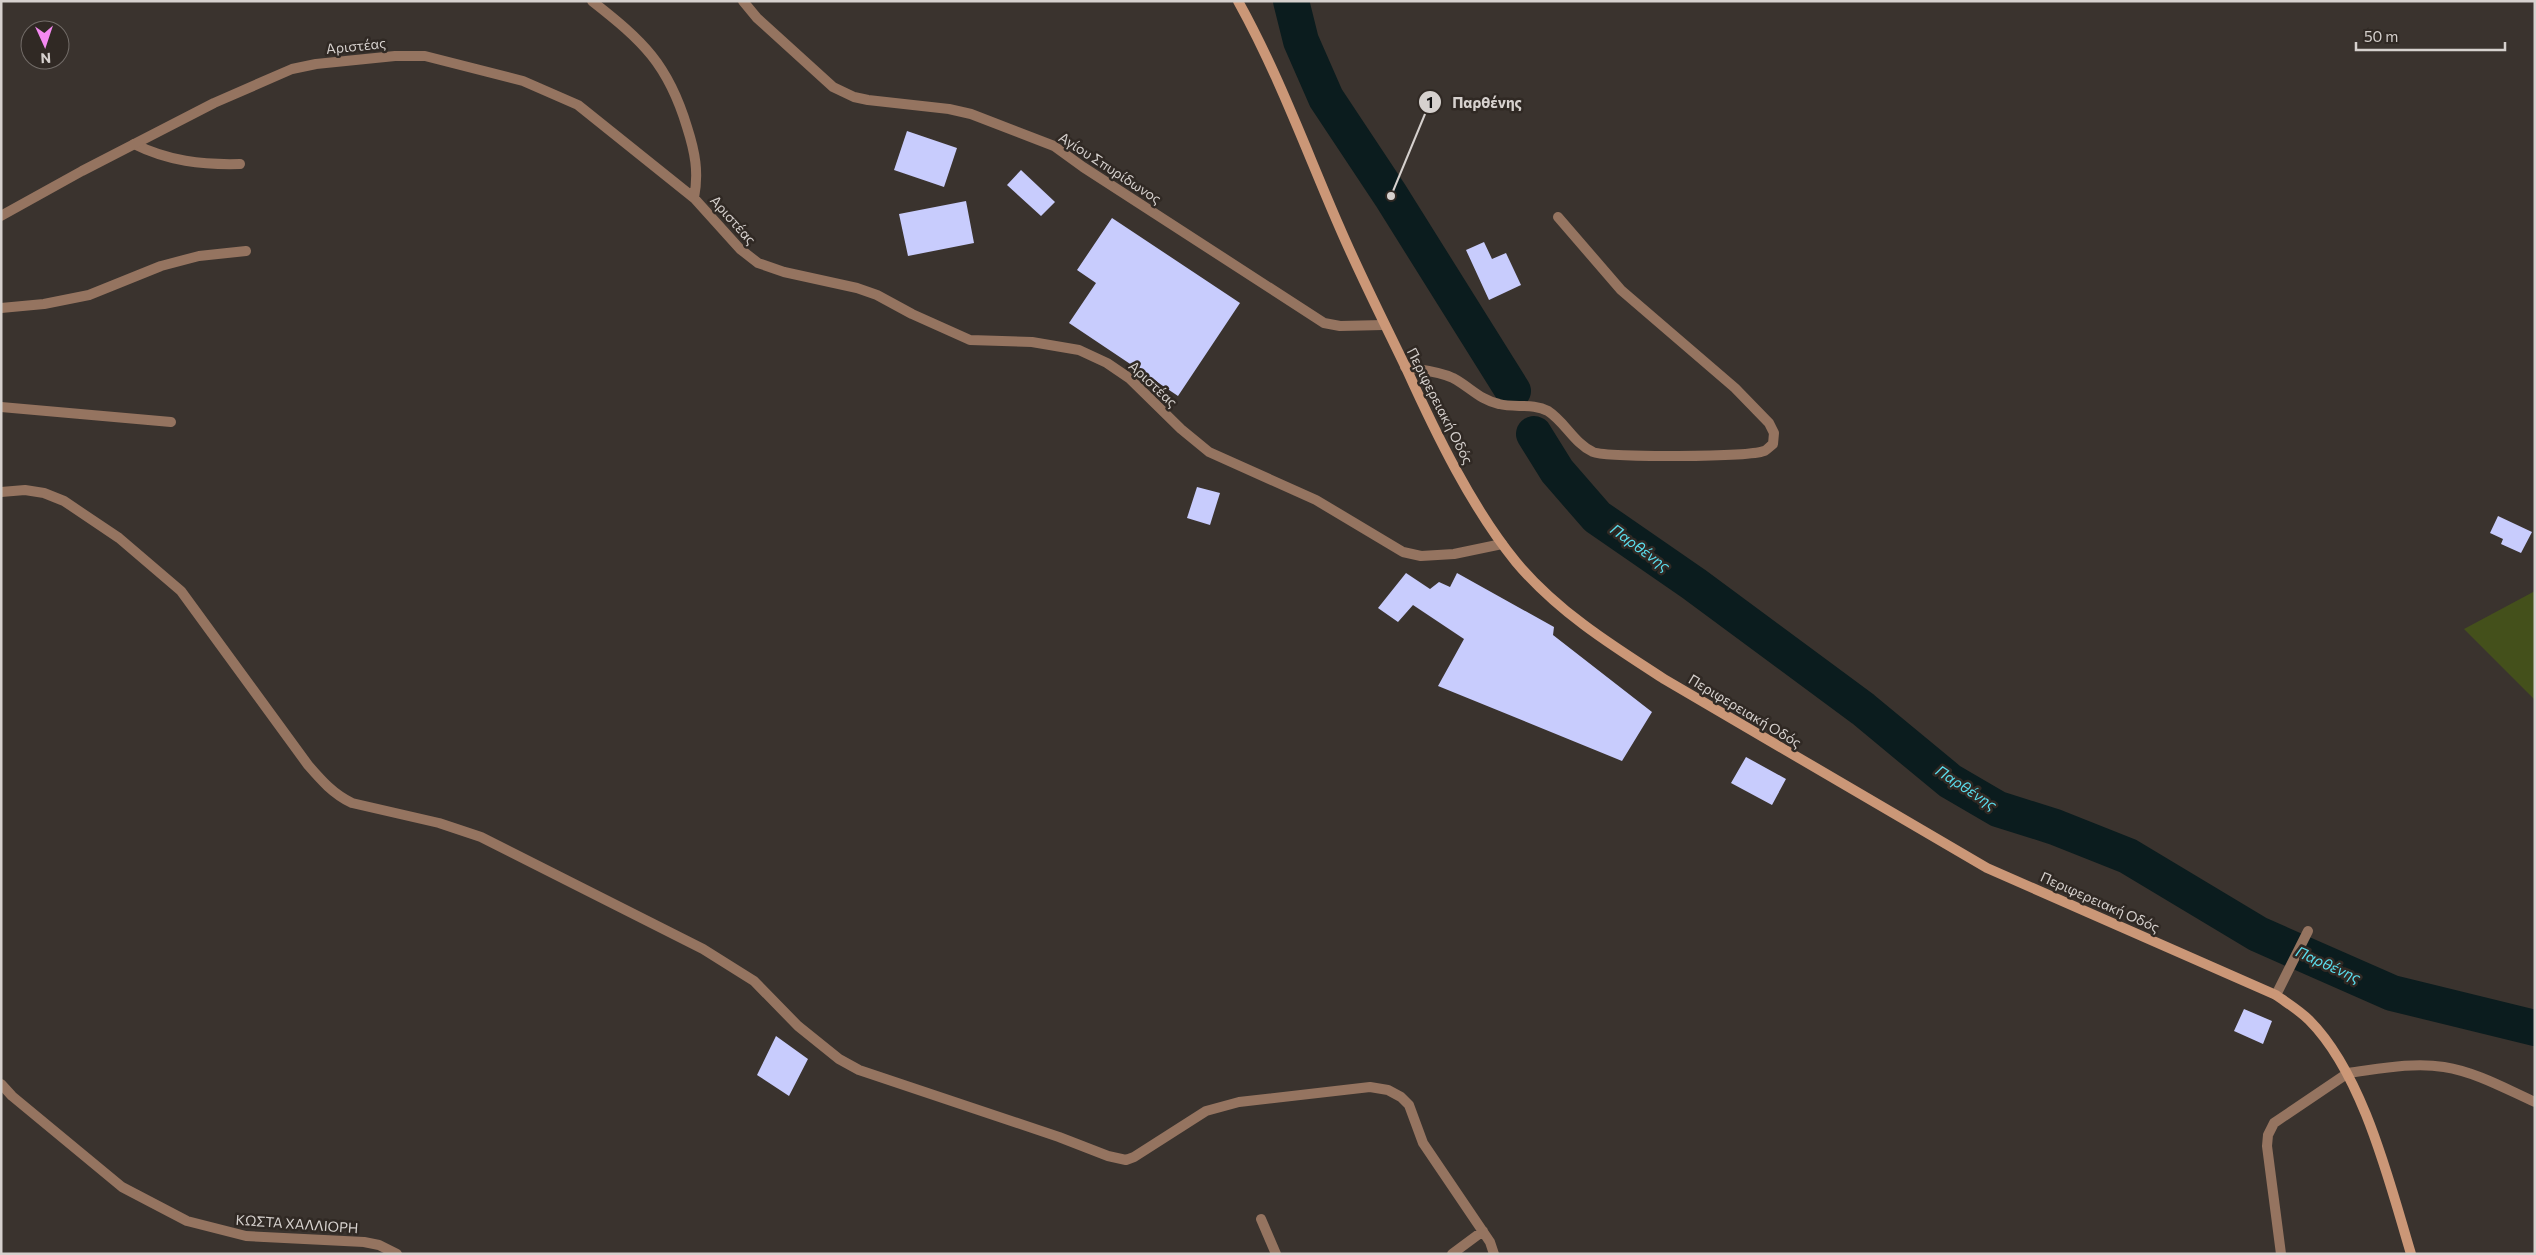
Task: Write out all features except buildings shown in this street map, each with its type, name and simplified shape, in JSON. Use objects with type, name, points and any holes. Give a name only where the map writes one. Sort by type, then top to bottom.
[{"type":"main road","name":"Περιφερειακή Οδός","points":[[1238,1],[1283,92],[1383,325],[1405,367],[1438,439],[1502,544],[1549,596],[1613,646],[1879,806],[1987,868],[2276,995],[2309,1020],[2348,1073],[2366,1113],[2411,1254]]},
{"type":"street","points":[[592,1],[641,41],[672,84],[697,165],[694,198]]},
{"type":"street","name":"Αγίου Σπυρίδωνος","points":[[743,1],[757,18],[833,87],[842,92],[868,100],[961,111],[1054,146],[1083,168],[1324,323],[1340,326],[1383,325]]},
{"type":"street","name":"Αριστέας","points":[[1,216],[214,103],[292,69],[316,64],[395,56],[425,56],[509,76],[564,97],[597,118],[694,198],[749,258],[769,268],[877,295],[912,314],[970,340],[1057,345],[1079,350],[1107,363],[1129,378],[1181,429],[1209,452],[1252,473],[1316,500],[1403,552],[1421,556],[1454,554],[1502,544]]},
{"type":"street","points":[[134,144],[155,155],[180,161],[216,165],[240,164]]},
{"type":"street","points":[[1405,367],[1435,372],[1453,378],[1484,401],[1502,405],[1540,407],[1550,412],[1582,446],[1595,453],[1629,456],[1735,454],[1765,451],[1773,444],[1774,433],[1769,423],[1734,388],[1621,290],[1558,217]]},
{"type":"street","points":[[1,308],[44,304],[89,295],[161,266],[199,256],[246,251]]},
{"type":"street","points":[[1,407],[172,422]]},
{"type":"street","points":[[1,492],[25,490],[44,493],[64,501],[119,538],[181,591],[308,765],[321,781],[342,798],[352,803],[439,823],[481,837],[528,858],[638,917],[703,949],[754,981],[783,1013],[848,1064],[882,1078],[1059,1137],[1108,1156],[1126,1160],[1140,1154],[1176,1128],[1206,1111],[1268,1098],[1380,1087],[1401,1096],[1409,1105],[1423,1143],[1483,1231],[1494,1254]]},
{"type":"street","points":[[2276,995],[2308,931]]},
{"type":"street","points":[[2281,1254],[2268,1163],[2268,1135],[2274,1122],[2348,1073],[2409,1065],[2444,1067],[2472,1074],[2535,1102]]},
{"type":"street","name":"ΚΩΣΤΑ ΧΑΛΛΙΟΡΗ","points":[[1,1084],[12,1096],[122,1187],[187,1221],[246,1236],[364,1242],[379,1245],[397,1254]]},
{"type":"street","points":[[1260,1219],[1276,1254]]},
{"type":"street","points":[[1452,1254],[1483,1231]]},
{"type":"green space","points":[[2535,591],[2535,700],[2464,629]]},
{"type":"waterway","name":"Παρθένης","points":[[1291,1],[1301,41],[1326,98],[1391,196],[1513,391]]},
{"type":"waterway","name":"Παρθένης","points":[[1534,434],[1557,471],[1597,517],[1694,584],[1863,709],[1950,781],[1998,809],[2055,827],[2128,856],[2258,934],[2392,993],[2535,1028]]},
{"type":"place","name":"Παρθένης","points":[[1391,196]]}]
